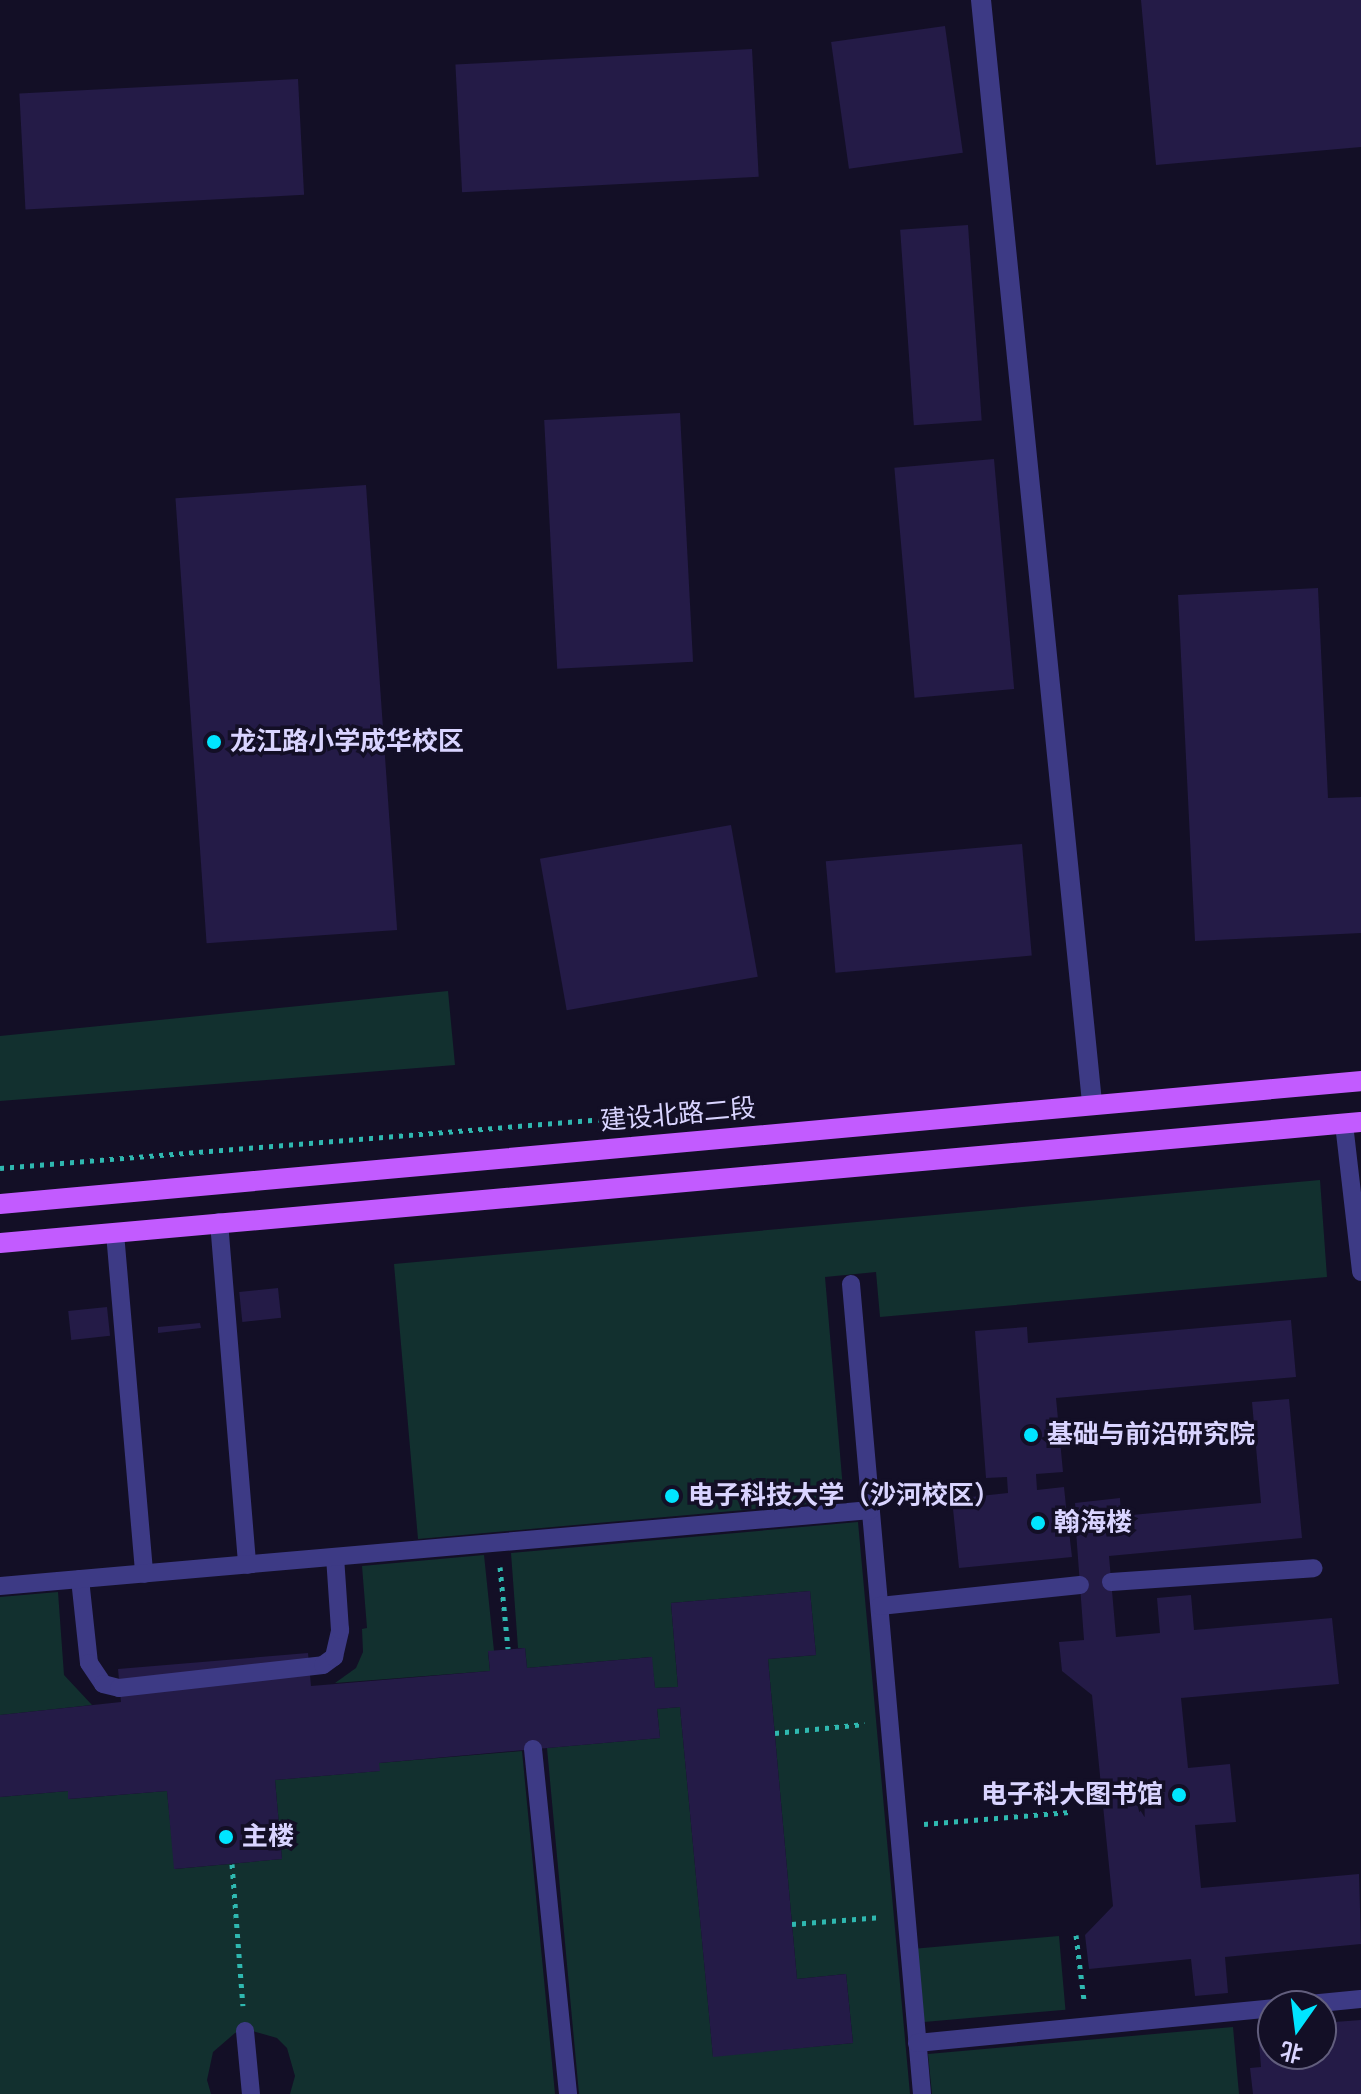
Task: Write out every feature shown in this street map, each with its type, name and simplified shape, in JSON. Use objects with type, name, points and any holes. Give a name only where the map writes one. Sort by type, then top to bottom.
[{"type":"main road","name":"建设北路二段","points":[[0,1204],[1092,1102],[1361,1081]]},
{"type":"main road","points":[[0,1243],[1353,1123]]},
{"type":"street","points":[[981,0],[1092,1102]]},
{"type":"lane","points":[[1353,1123],[1361,1272]]},
{"type":"lane","points":[[219,1222],[247,1565]]},
{"type":"lane","points":[[115,1233],[144,1574]]},
{"type":"lane","points":[[851,1284],[922,2094]]},
{"type":"lane","points":[[0,1586],[871,1510]]},
{"type":"lane","points":[[80,1579],[89,1663],[103,1684],[119,1688],[323,1665],[334,1657],[340,1630],[335,1557]]},
{"type":"lane","points":[[1111,1582],[1314,1568]]},
{"type":"lane","points":[[880,1606],[1080,1585]]},
{"type":"lane","points":[[533,1749],[568,2094]]},
{"type":"lane","points":[[1337,2001],[1361,1999]]},
{"type":"lane","points":[[917,2043],[1257,2009]]},
{"type":"lane","points":[[245,2031],[251,2094]]},
{"type":"path","points":[[498,1543],[508,1649]]},
{"type":"path","points":[[775,1733],[890,1722]]},
{"type":"path","points":[[899,1826],[1070,1812]]},
{"type":"path","points":[[232,1864],[245,2031]]},
{"type":"path","points":[[792,1924],[907,1915]]},
{"type":"path","points":[[1076,1935],[1086,2025]]},
{"type":"green space","points":[[448,991],[455,1065],[0,1101],[0,1036]]},
{"type":"green space","points":[[1320,1180],[1327,1277],[880,1317],[876,1272],[825,1277],[844,1501],[418,1539],[394,1264]]},
{"type":"green space","points":[[858,1522],[910,2094],[579,2094],[547,1748],[660,1738],[657,1709],[680,1707],[713,2056],[853,2043],[846,1974],[797,1979],[768,1659],[816,1655],[810,1591],[671,1603],[678,1687],[655,1688],[651,1657],[527,1668],[525,1648],[518,1648],[511,1553]]},
{"type":"green space","points":[[484,1555],[494,1651],[488,1652],[490,1671],[335,1683],[356,1668],[363,1652],[362,1629],[367,1628],[362,1566]]},
{"type":"green space","points":[[58,1592],[64,1675],[92,1705],[0,1715],[0,1597]]},
{"type":"green space","points":[[522,1751],[555,2094],[290,2094],[295,2076],[287,2048],[277,2038],[249,2030],[235,2033],[213,2052],[207,2080],[211,2094],[0,2094],[0,1797],[68,1791],[69,1799],[167,1791],[175,1869],[282,1859],[275,1780],[379,1771],[379,1763]]},
{"type":"green space","points":[[1059,1936],[1065,2010],[924,2022],[918,1948]]},
{"type":"green space","points":[[1233,2027],[1239,2094],[932,2094],[928,2054]]},
{"type":"building","points":[[1141,0],[1361,0],[1361,147],[1156,165]]},
{"type":"building","points":[[945,26],[963,153],[849,169],[831,42]]},
{"type":"building","points":[[752,49],[759,177],[462,192],[455,65]]},
{"type":"building","points":[[298,79],[304,195],[25,209],[19,94]]},
{"type":"building","points":[[968,225],[982,421],[914,425],[900,230]]},
{"type":"building","points":[[680,413],[693,662],[557,669],[544,420]]},
{"type":"building","points":[[994,459],[1014,689],[915,698],[894,468]]},
{"type":"building","points":[[366,485],[397,930],[207,943],[175,498]]},
{"type":"building","points":[[1318,588],[1328,798],[1361,797],[1361,933],[1195,941],[1178,595]]},
{"type":"building","points":[[731,825],[758,977],[567,1010],[540,859]]},
{"type":"building","points":[[1022,844],[1032,956],[836,973],[826,861]]},
{"type":"building","points":[[278,1288],[281,1318],[242,1322],[239,1292]]},
{"type":"building","points":[[107,1307],[110,1336],[71,1340],[68,1311]]},
{"type":"building","points":[[1291,1320],[1296,1377],[1056,1398],[1063,1472],[1036,1474],[1037,1490],[1064,1487],[1067,1516],[1076,1515],[1075,1503],[1120,1498],[1121,1516],[1261,1503],[1252,1402],[1289,1399],[1302,1538],[1109,1556],[1116,1637],[1160,1633],[1157,1598],[1191,1595],[1194,1630],[1332,1618],[1339,1684],[1181,1698],[1188,1768],[1230,1764],[1236,1822],[1195,1825],[1201,1888],[1359,1874],[1361,1944],[1225,1957],[1228,1993],[1195,1996],[1191,1959],[1089,1969],[1085,1935],[1113,1906],[1092,1695],[1062,1671],[1059,1642],[1084,1640],[1076,1531],[1069,1531],[1072,1557],[959,1568],[952,1499],[1008,1493],[1007,1477],[986,1478],[975,1331],[1027,1327],[1028,1343]]},
{"type":"building","points":[[200,1323],[201,1328],[158,1333],[158,1327]]},
{"type":"building","name":"主楼","points":[[810,1591],[816,1655],[768,1659],[797,1979],[846,1974],[853,2043],[713,2057],[680,1707],[657,1709],[660,1738],[379,1763],[380,1771],[275,1780],[282,1859],[174,1869],[167,1791],[68,1799],[68,1791],[0,1797],[0,1715],[121,1702],[118,1669],[308,1653],[311,1686],[490,1671],[488,1651],[525,1648],[527,1668],[652,1657],[655,1688],[678,1687],[671,1603]]},
{"type":"building","points":[[1361,2020],[1361,2094],[1253,2094],[1250,2068],[1337,2070],[1337,2022]]},
{"type":"place","name":"龙江路小学成华校区","points":[[214,742]]},
{"type":"place","name":"基础与前沿研究院","points":[[1031,1435]]},
{"type":"place","name":"电子科技大学（沙河校区）","points":[[672,1496]]},
{"type":"place","name":"翰海楼","points":[[1038,1523]]},
{"type":"place","name":"电子科大图书馆","points":[[1179,1795]]},
{"type":"place","name":"主楼","points":[[226,1837]]}]
